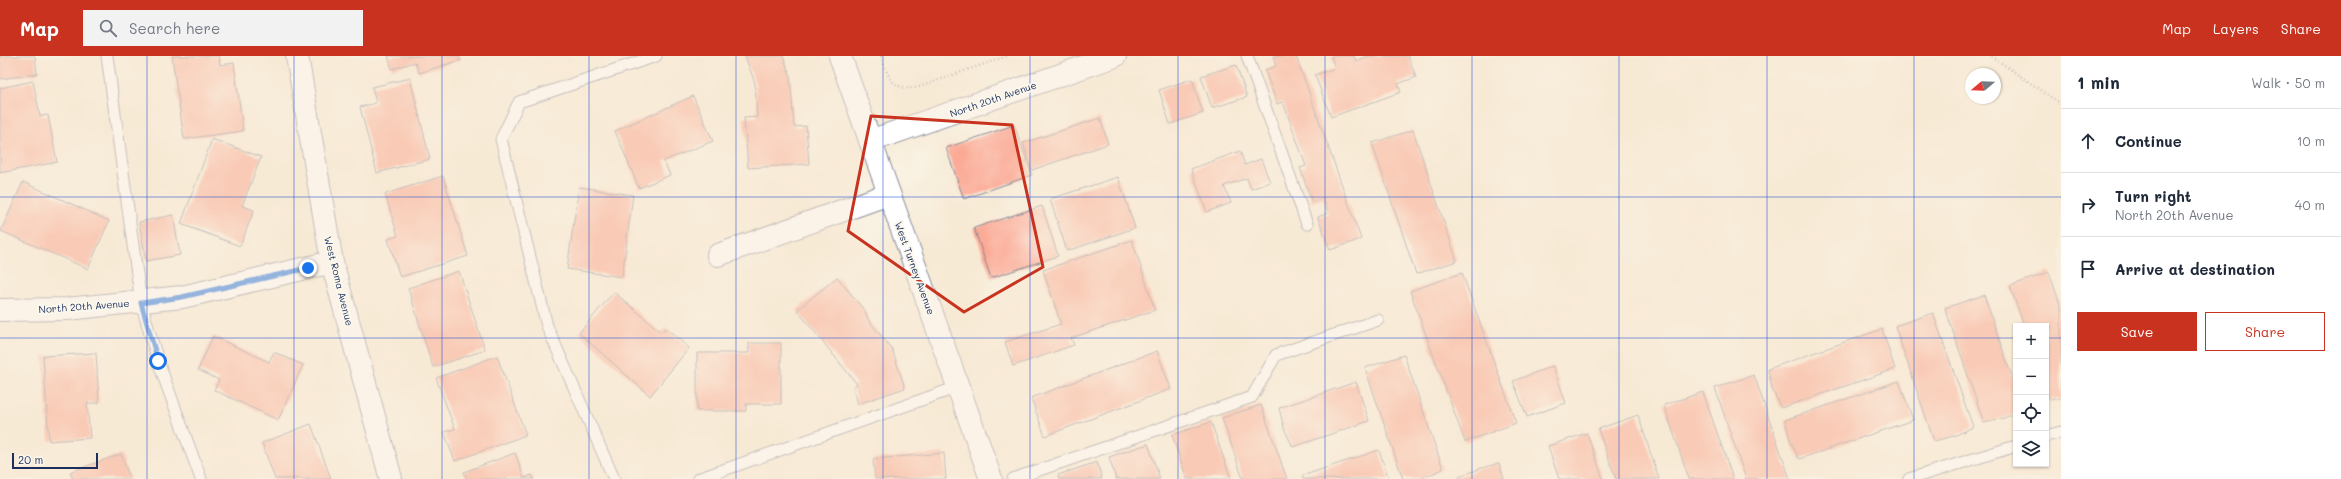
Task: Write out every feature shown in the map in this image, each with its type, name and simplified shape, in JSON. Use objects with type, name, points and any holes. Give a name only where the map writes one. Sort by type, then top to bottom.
[{"type":"street","name":"West Roma Avenue","points":[[297,56],[332,262],[392,479]]},
{"type":"street","name":"West Turney Avenue","points":[[840,56],[991,479]]},
{"type":"street","name":"North 20th Avenue","points":[[870,141],[1115,56]]},
{"type":"street","points":[[718,255],[889,194]]},
{"type":"street","name":"North 20th Avenue","points":[[0,310],[67,309],[141,303],[182,297],[332,262]]},
{"type":"lane","points":[[107,56],[141,303],[158,361],[200,479]]},
{"type":"lane","points":[[614,479],[547,326],[501,139],[519,102],[656,56]]},
{"type":"lane","points":[[1247,56],[1307,224]]},
{"type":"lane","points":[[1013,479],[1252,397],[1276,355],[1378,320]]},
{"type":"lane","points":[[698,479],[958,388]]},
{"type":"lane","points":[[2049,435],[2061,432]]},
{"type":"lane","points":[[1909,479],[2013,447]]},
{"type":"path","points":[[881,56],[889,75],[896,86],[906,89],[916,88],[1007,56]]},
{"type":"path","points":[[1991,56],[2061,104]]},
{"type":"highlighted area","points":[[871,116],[1012,125],[1043,267],[964,312],[848,231]]},
{"type":"building","points":[[0,56],[35,56],[37,74],[0,79]]},
{"type":"building","points":[[172,56],[219,56],[220,65],[234,63],[243,131],[184,139]]},
{"type":"building","points":[[388,56],[459,56],[461,60],[419,73],[415,62],[392,69]]},
{"type":"building","points":[[745,56],[783,56],[790,75],[794,127],[806,126],[809,164],[748,168],[744,118],[757,117],[755,83]]},
{"type":"building","points":[[1273,56],[1296,56],[1361,239],[1330,250],[1318,217],[1328,213],[1323,198],[1312,202],[1300,168],[1306,166],[1283,102],[1277,104],[1265,70],[1276,66]]},
{"type":"building","points":[[1354,56],[1356,61],[1369,56],[1408,56],[1416,77],[1398,84],[1401,92],[1331,117],[1315,75],[1335,68],[1331,57]]},
{"type":"building","points":[[1236,65],[1247,97],[1212,108],[1201,76]]},
{"type":"building","points":[[410,78],[430,159],[377,173],[360,107],[376,103],[372,87]]},
{"type":"building","points":[[1192,79],[1203,113],[1170,124],[1159,90]]},
{"type":"building","points":[[33,81],[40,116],[48,115],[57,162],[0,173],[0,88]]},
{"type":"building","points":[[693,96],[713,141],[664,161],[670,175],[639,188],[615,131]]},
{"type":"building","points":[[1100,118],[1108,144],[1032,170],[1023,143]]},
{"type":"building","points":[[1014,125],[1032,175],[964,199],[946,148]]},
{"type":"building","points":[[1413,130],[1457,261],[1416,274],[1372,143]]},
{"type":"building","points":[[212,139],[261,157],[242,206],[254,210],[240,246],[181,224]]},
{"type":"building","points":[[1240,151],[1245,165],[1261,159],[1270,182],[1251,189],[1247,178],[1224,186],[1231,203],[1207,212],[1191,169]]},
{"type":"building","points":[[443,176],[468,256],[400,277],[388,239],[398,236],[385,194]]},
{"type":"building","points":[[1118,177],[1135,228],[1067,251],[1050,199]]},
{"type":"building","points":[[23,182],[109,221],[88,269],[1,231]]},
{"type":"building","points":[[579,187],[633,195],[622,277],[567,269]]},
{"type":"building","points":[[1042,206],[1058,256],[991,278],[974,228]]},
{"type":"building","points":[[173,215],[180,255],[146,261],[139,222]]},
{"type":"building","points":[[1132,240],[1155,310],[1071,338],[1074,345],[1013,366],[1005,342],[1061,324],[1043,270]]},
{"type":"building","points":[[459,271],[485,350],[433,367],[408,288]]},
{"type":"building","points":[[2049,272],[2061,307],[2061,398],[2050,400],[2049,398],[2049,323],[2023,323],[2010,286]]},
{"type":"building","points":[[1462,273],[1516,423],[1465,442],[1410,291]]},
{"type":"building","points":[[837,277],[865,311],[869,321],[892,349],[905,388],[858,404],[853,387],[857,384],[797,310]]},
{"type":"building","points":[[614,292],[661,332],[666,328],[689,348],[650,396],[579,333]]},
{"type":"building","points":[[1984,295],[2013,380],[2013,414],[1984,423],[1945,308]]},
{"type":"building","points":[[1933,313],[1973,427],[1954,436],[1934,441],[1895,326]]},
{"type":"building","points":[[1882,329],[1895,369],[1781,408],[1772,389],[1768,369]]},
{"type":"building","points":[[213,336],[269,362],[274,352],[303,365],[278,420],[214,390],[219,380],[198,370]]},
{"type":"building","points":[[749,343],[781,343],[781,404],[746,404],[746,411],[697,411],[697,353],[749,353]]},
{"type":"building","points":[[1157,351],[1171,389],[1045,436],[1031,398]]},
{"type":"building","points":[[96,353],[99,403],[87,403],[90,438],[49,441],[43,356]]},
{"type":"building","points":[[1404,355],[1443,469],[1420,479],[1403,479],[1365,368]]},
{"type":"building","points":[[497,356],[526,435],[455,461],[444,432],[455,429],[436,378]]},
{"type":"building","points":[[1553,366],[1566,403],[1527,417],[1513,381]]},
{"type":"building","points":[[1754,375],[1790,479],[1746,479],[1715,388]]},
{"type":"building","points":[[1899,381],[1913,420],[1799,459],[1790,440],[1785,420]]},
{"type":"building","points":[[1356,382],[1369,421],[1293,447],[1284,428],[1279,408]]},
{"type":"building","points":[[1703,392],[1733,479],[1689,479],[1664,405]]},
{"type":"building","points":[[1261,405],[1287,479],[1243,479],[1222,418]]},
{"type":"building","points":[[1638,415],[1659,479],[1616,479],[1598,429]]},
{"type":"building","points":[[1211,422],[1231,479],[1187,479],[1172,435]]},
{"type":"building","points":[[311,424],[331,479],[275,479],[262,443]]},
{"type":"building","points":[[1587,433],[1603,479],[1559,479],[1548,446]]},
{"type":"building","points":[[1148,444],[1160,479],[1116,479],[1109,457]]},
{"type":"building","points":[[1379,450],[1389,479],[1303,479],[1302,476]]},
{"type":"building","points":[[515,453],[524,478],[532,475],[534,479],[467,479],[464,472]]},
{"type":"building","points":[[944,453],[946,479],[875,479],[873,459]]},
{"type":"building","points":[[121,454],[130,479],[73,479],[70,472]]},
{"type":"building","points":[[1097,462],[1102,479],[1059,479],[1058,475]]},
{"type":"building","points":[[1499,463],[1504,479],[1460,479],[1459,477],[1479,469]]},
{"type":"route","points":[[158,361],[141,303],[182,297],[308,268]]}]
